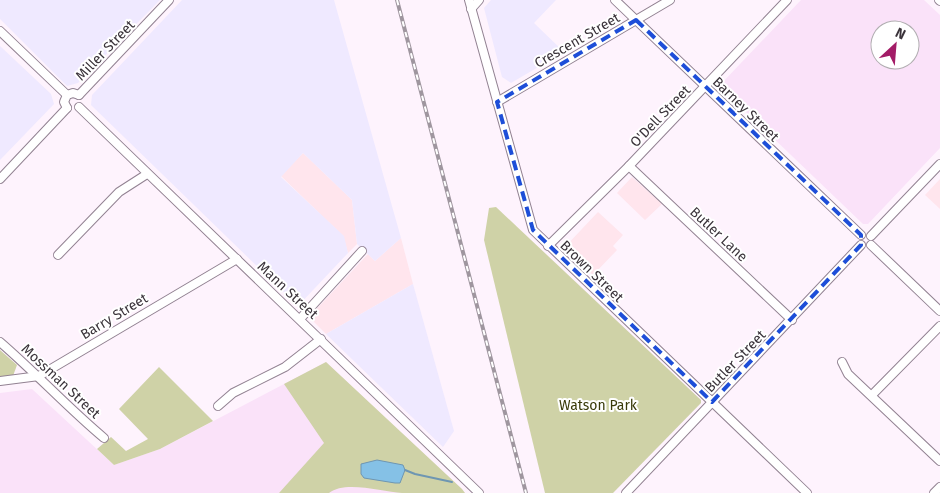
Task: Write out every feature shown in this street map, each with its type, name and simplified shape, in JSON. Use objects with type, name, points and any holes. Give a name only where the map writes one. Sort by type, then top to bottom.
[{"type":"street","name":"Miller Street","points":[[79,95],[169,0]]},
{"type":"street","name":"Brown Street","points":[[469,0],[533,230],[807,493]]},
{"type":"street","points":[[471,9],[479,0]]},
{"type":"street","name":"Barney Street","points":[[615,0],[861,235]]},
{"type":"street","name":"Crescent Street","points":[[497,102],[670,0]]},
{"type":"street","name":"O'Dell Street","points":[[548,246],[629,166],[787,0]]},
{"type":"street","points":[[0,31],[67,95]]},
{"type":"street","points":[[73,93],[79,95],[81,101],[79,107],[73,110],[67,108],[64,102],[67,95],[73,93]]},
{"type":"street","name":"Mann Street","points":[[79,107],[479,493]]},
{"type":"street","points":[[0,179],[67,108]]},
{"type":"street","points":[[940,164],[871,240],[867,247],[861,245],[859,239],[861,235],[868,234],[871,240],[940,311]]},
{"type":"street","name":"Butler Lane","points":[[629,166],[792,320]]},
{"type":"street","points":[[58,255],[119,192],[147,174]]},
{"type":"street","name":"Butler Street","points":[[626,493],[792,320],[861,245]]},
{"type":"street","points":[[300,319],[362,251]]},
{"type":"street","name":"Barry Street","points":[[0,381],[39,376],[237,259]]},
{"type":"street","points":[[872,395],[940,326]]},
{"type":"street","points":[[218,406],[233,393],[285,367],[321,339]]},
{"type":"street","name":"Mossman Street","points":[[0,342],[104,438]]},
{"type":"street","points":[[842,362],[848,374],[940,461]]},
{"type":"street","points":[[934,493],[940,487]]},
{"type":"highlighted area","points":[[636,20],[861,235],[861,245],[712,402],[533,230],[497,102]]},
{"type":"shaded area","points":[[0,0],[160,0],[78,83],[67,86],[0,19]]},
{"type":"shaded area","points":[[182,0],[334,0],[401,238],[375,261],[357,244],[352,200],[303,153],[281,177],[344,236],[348,253],[298,306],[91,105],[92,95]]},
{"type":"shaded area","points":[[491,0],[556,0],[534,23],[564,52],[511,83],[502,77],[484,8]]},
{"type":"shaded area","points":[[801,0],[924,0],[940,15],[940,148],[868,224],[863,224],[721,88],[721,84]]},
{"type":"shaded area","points":[[0,46],[51,94],[54,104],[0,160]]},
{"type":"shaded area","points":[[303,153],[352,200],[357,244],[348,253],[343,236],[281,176]]},
{"type":"shaded area","points":[[632,177],[662,204],[645,220],[617,193]]},
{"type":"shaded area","points":[[940,179],[940,209],[925,195]]},
{"type":"shaded area","points":[[598,212],[623,235],[613,246],[617,250],[593,275],[564,248]]},
{"type":"shaded area","points":[[401,238],[413,284],[326,334],[309,317],[368,254],[375,261]]},
{"type":"shaded area","points":[[413,284],[454,431],[443,447],[326,334]]},
{"type":"shaded area","points":[[326,362],[465,493],[0,493],[0,393],[32,389],[114,465],[160,449]]},
{"type":"green space","name":"Watson Park","points":[[496,207],[701,400],[701,403],[613,493],[545,493],[484,240],[489,208]]},
{"type":"green space","points":[[0,350],[17,365],[13,376],[0,378]]},
{"type":"green space","points":[[326,362],[465,493],[402,493],[344,487],[329,493],[279,493],[324,443],[284,384]]},
{"type":"green space","points":[[159,367],[213,421],[160,449],[114,465],[97,449],[111,437],[126,451],[148,439],[119,409]]},
{"type":"water","points":[[377,460],[403,465],[405,470],[400,483],[364,478],[361,474],[361,464]]},
{"type":"waterway","points":[[405,470],[452,482]]},
{"type":"railway","points":[[397,0],[526,493]]}]
